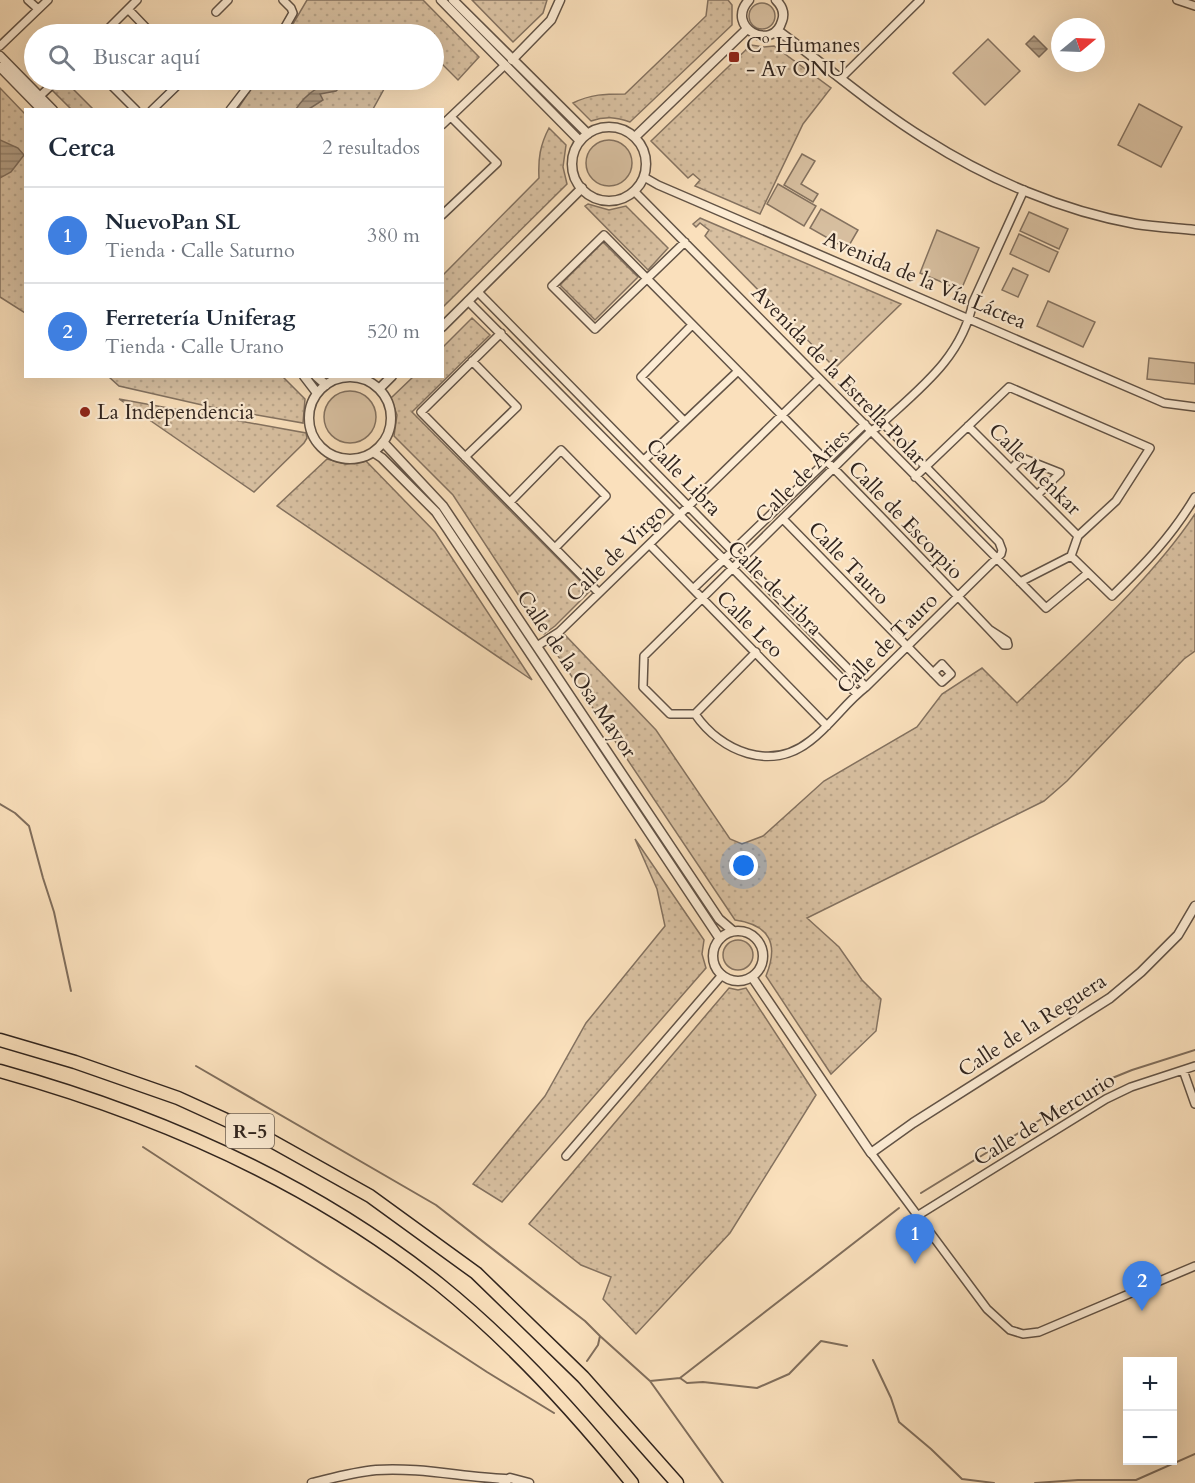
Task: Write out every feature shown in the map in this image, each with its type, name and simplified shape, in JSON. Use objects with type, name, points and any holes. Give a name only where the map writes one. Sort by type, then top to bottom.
[{"type":"highway","name":"R-5","points":[[0,1040],[75,1062],[177,1098],[270,1140],[370,1197],[476,1273],[575,1369],[639,1442],[668,1483]]},
{"type":"highway","name":"R-5","points":[[0,1071],[158,1123],[259,1168],[338,1212],[408,1260],[470,1310],[527,1364],[600,1444],[632,1483]]},
{"type":"highway","points":[[639,1442],[677,1483]]},
{"type":"highway","points":[[600,1444],[626,1483]]},
{"type":"street","points":[[28,0],[38,9]]},
{"type":"street","points":[[0,46],[48,0]]},
{"type":"street","points":[[113,24],[137,0]]},
{"type":"street","points":[[216,12],[228,0]]},
{"type":"street","points":[[283,0],[293,13],[287,24]]},
{"type":"street","points":[[441,0],[588,134]]},
{"type":"street","points":[[453,0],[580,141]]},
{"type":"street","points":[[444,123],[551,20],[560,0]]},
{"type":"street","points":[[747,1],[742,16],[747,29],[759,36],[766,36],[777,30],[783,15],[780,4],[776,0]]},
{"type":"street","points":[[842,78],[920,0]]},
{"type":"street","points":[[1178,0],[1195,6]]},
{"type":"street","points":[[128,9],[142,24]]},
{"type":"street","points":[[635,137],[747,29]]},
{"type":"street","points":[[777,30],[924,139],[973,166],[1024,190],[1062,204],[1123,221],[1195,230]]},
{"type":"street","points":[[0,56],[24,80]]},
{"type":"street","points":[[0,67],[40,108]]},
{"type":"street","points":[[34,90],[51,108]]},
{"type":"street","points":[[40,96],[46,90]]},
{"type":"street","points":[[116,90],[134,108]]},
{"type":"street","points":[[154,108],[173,90]]},
{"type":"street","points":[[232,108],[245,90]]},
{"type":"street","points":[[444,213],[497,162],[451,117]]},
{"type":"street","points":[[612,127],[624,130],[635,137],[645,156],[646,166],[644,177],[634,190],[625,197],[602,200],[582,188],[577,181],[573,165],[573,157],[580,141],[599,128],[612,127]]},
{"type":"street","name":"Avenida de la Vía Láctea","points":[[644,177],[1164,403],[1195,407]]},
{"type":"street","points":[[444,325],[582,188]]},
{"type":"street","name":"Avenida de la Estrella Polar","points":[[634,190],[1046,608],[1088,573]]},
{"type":"street","name":"Calle de Aries","points":[[696,714],[670,714],[643,687],[644,656],[871,431],[883,423],[945,364],[957,346],[969,320],[973,302],[1024,190]]},
{"type":"street","name":"Calle de Escorpio","points":[[685,242],[646,278],[595,329],[552,286],[604,235],[646,278],[692,325],[738,371],[826,462],[833,468],[990,630]]},
{"type":"street","name":"Calle Libra","points":[[478,292],[866,687]]},
{"type":"street","name":"Calle de Libra","points":[[468,302],[857,694]]},
{"type":"street","points":[[684,421],[641,377],[692,325]]},
{"type":"street","points":[[501,333],[420,412],[599,593]]},
{"type":"street","points":[[465,457],[516,407],[472,361]]},
{"type":"street","points":[[644,460],[738,371]]},
{"type":"street","points":[[306,378],[317,393]]},
{"type":"street","points":[[318,378],[326,385]]},
{"type":"street","points":[[343,378],[326,385],[317,393],[309,412],[310,429],[322,447],[342,458],[358,458],[373,452],[388,434],[391,415],[385,397],[370,382],[359,378]]},
{"type":"street","points":[[379,389],[390,378]]},
{"type":"street","name":"Calle de Virgo","points":[[537,646],[559,632],[819,379]]},
{"type":"street","points":[[915,477],[1009,387],[1150,448],[1116,501],[1078,536],[1071,556],[1020,582]]},
{"type":"street","points":[[883,423],[1001,544],[1002,550],[997,559]]},
{"type":"street","name":"Calle de Aries","points":[[693,589],[865,424]]},
{"type":"street","name":"Calle Menkar","points":[[968,426],[1078,536]]},
{"type":"street","name":"Calle de la Osa Mayor","points":[[383,442],[443,506],[720,920],[733,931]]},
{"type":"street","points":[[510,502],[561,450],[599,488],[606,496],[555,548]]},
{"type":"street","name":"Calle de la Osa Mayor","points":[[373,452],[382,458],[436,512],[720,939]]},
{"type":"street","points":[[1011,469],[1022,459],[1060,473],[1037,495]]},
{"type":"street","points":[[1071,556],[1112,596],[1151,559],[1181,521],[1195,497]]},
{"type":"street","name":"Calle Tauro","points":[[783,519],[933,673],[942,682],[951,674],[942,664],[933,673]]},
{"type":"street","name":"Calle Leo","points":[[650,544],[827,726]]},
{"type":"street","name":"Calle de Tauro","points":[[827,726],[857,694],[997,559]]},
{"type":"street","points":[[756,652],[696,714],[710,732],[735,750],[764,757],[791,752],[810,741],[827,726]]},
{"type":"street","name":"Calle de la Reguera","points":[[871,1153],[913,1123],[1110,998],[1141,972],[1178,935],[1195,906]]},
{"type":"street","points":[[733,931],[747,933],[754,937],[763,952],[762,963],[752,977],[737,981],[722,975],[714,962],[714,951],[720,939],[733,931]]},
{"type":"street","points":[[566,1156],[722,975]]},
{"type":"street","points":[[752,977],[871,1153],[917,1216],[987,1309],[1010,1330],[1023,1334],[1039,1332],[1195,1266]]},
{"type":"street","name":"Calle de Mercurio","points":[[917,1216],[1106,1099],[1131,1087],[1195,1066]]},
{"type":"street","points":[[1183,1070],[1195,1104]]},
{"type":"street","points":[[312,1483],[378,1470],[436,1472],[504,1481],[517,1478],[529,1483]]},
{"type":"street","points":[[471,1477],[482,1483]]},
{"type":"shaded area","points":[[307,0],[423,0],[479,57],[458,80],[444,66],[444,24],[293,24]]},
{"type":"shaded area","points":[[472,0],[547,0],[543,13],[513,42]]},
{"type":"shaded area","points":[[708,0],[728,0],[732,5],[732,25],[630,122],[610,118],[591,121],[573,103],[598,95],[625,94],[706,16]]},
{"type":"shaded area","points":[[762,3],[771,7],[775,16],[771,25],[762,29],[753,25],[749,16],[753,7]]},
{"type":"shaded area","points":[[1034,36],[1047,49],[1039,57],[1026,44]]},
{"type":"shaded area","points":[[988,39],[1020,71],[985,105],[953,73]]},
{"type":"shaded area","points":[[751,45],[774,46],[831,88],[803,124],[760,214],[695,186],[700,180],[693,174],[688,178],[651,141]]},
{"type":"shaded area","points":[[0,88],[24,113],[24,312],[0,297]]},
{"type":"shaded area","points":[[52,90],[74,90],[92,108],[70,108]]},
{"type":"shaded area","points":[[250,90],[383,90],[374,108],[238,108]]},
{"type":"shaded area","points":[[337,90],[320,94],[323,100],[311,108],[297,108],[304,99],[314,91]]},
{"type":"shaded area","points":[[1139,104],[1182,127],[1161,167],[1118,145]]},
{"type":"shaded area","points":[[549,128],[566,145],[563,167],[567,184],[444,306],[444,274],[539,178],[540,152]]},
{"type":"shaded area","points":[[0,140],[18,148],[24,155],[11,172],[0,178]]},
{"type":"shaded area","points":[[609,140],[625,147],[632,163],[625,179],[609,186],[593,179],[586,163],[593,147]]},
{"type":"shaded area","points":[[802,154],[815,161],[801,184],[818,194],[813,202],[784,185]]},
{"type":"shaded area","points":[[778,184],[816,206],[804,226],[767,204]]},
{"type":"shaded area","points":[[588,204],[609,210],[626,206],[668,248],[648,270],[585,206]]},
{"type":"shaded area","points":[[821,209],[858,230],[847,249],[810,228]]},
{"type":"shaded area","points":[[1029,212],[1068,229],[1059,249],[1020,231]]},
{"type":"shaded area","points":[[700,218],[901,304],[835,368],[705,236],[709,230],[700,223],[696,227],[693,224]]},
{"type":"shaded area","points":[[937,230],[979,248],[961,290],[920,273]]},
{"type":"shaded area","points":[[1019,234],[1058,252],[1049,272],[1010,254]]},
{"type":"shaded area","points":[[603,242],[638,277],[595,320],[560,285]]},
{"type":"shaded area","points":[[1013,268],[1028,275],[1018,297],[1002,290]]},
{"type":"shaded area","points":[[1048,301],[1095,322],[1083,347],[1037,326]]},
{"type":"shaded area","points":[[472,318],[490,335],[412,412],[590,591],[544,634],[453,495],[394,436],[397,415],[391,398],[412,378],[444,378],[444,346]]},
{"type":"shaded area","points":[[1149,358],[1195,363],[1195,384],[1147,379]]},
{"type":"shaded area","points":[[110,378],[284,378],[305,399],[303,423],[211,407],[119,386]]},
{"type":"shaded area","points":[[345,391],[355,391],[364,395],[372,403],[376,417],[372,431],[364,439],[355,443],[345,443],[336,439],[328,431],[324,422],[324,412],[328,403],[336,395]]},
{"type":"shaded area","points":[[119,399],[306,433],[307,438],[254,492]]},
{"type":"shaded area","points":[[327,459],[346,464],[366,461],[435,532],[532,680],[277,506]]},
{"type":"shaded area","points":[[1195,514],[1195,651],[1184,659],[1067,781],[1044,801],[807,918],[839,947],[862,980],[881,999],[876,1031],[831,1074],[766,976],[772,954],[764,931],[756,926],[735,920],[550,644],[565,635],[656,730],[730,839],[742,844],[763,836],[824,781],[917,727],[942,694],[982,668],[1017,703],[1134,589],[1177,540]]},
{"type":"shaded area","points":[[635,839],[704,940],[702,954],[706,968],[502,1202],[473,1184],[545,1096],[586,1023],[665,926],[657,889]]},
{"type":"shaded area","points":[[738,940],[749,944],[753,955],[749,966],[738,970],[727,966],[723,955],[727,944]]},
{"type":"shaded area","points":[[729,988],[738,990],[746,988],[816,1095],[730,1233],[636,1334],[603,1299],[611,1277],[581,1265],[529,1224]]},
{"type":"waterway","points":[[0,804],[15,813],[29,826],[54,912],[71,991]]},
{"type":"waterway","points":[[921,1193],[1100,1083],[1195,1050]]},
{"type":"waterway","points":[[196,1066],[436,1205],[585,1321],[600,1336]]},
{"type":"waterway","points":[[143,1147],[487,1372],[554,1413]]},
{"type":"waterway","points":[[587,1361],[598,1345],[600,1336],[650,1381],[680,1378],[899,1208]]},
{"type":"waterway","points":[[680,1378],[687,1383],[703,1382],[757,1388],[789,1374],[821,1341],[847,1346]]},
{"type":"waterway","points":[[873,1360],[891,1398],[899,1422],[962,1479],[994,1483]]},
{"type":"waterway","points":[[650,1381],[723,1483]]},
{"type":"waterway","points":[[1035,1483],[1136,1480],[1195,1454]]},
{"type":"place","name":"Cº Humanes - Av ONU","points":[[734,57]]},
{"type":"place","name":"La Independencia","points":[[85,412]]},
{"type":"place","name":"NuevoPan SL","points":[[915,1264]]},
{"type":"place","name":"Ferretería Uniferag","points":[[1142,1311]]}]
